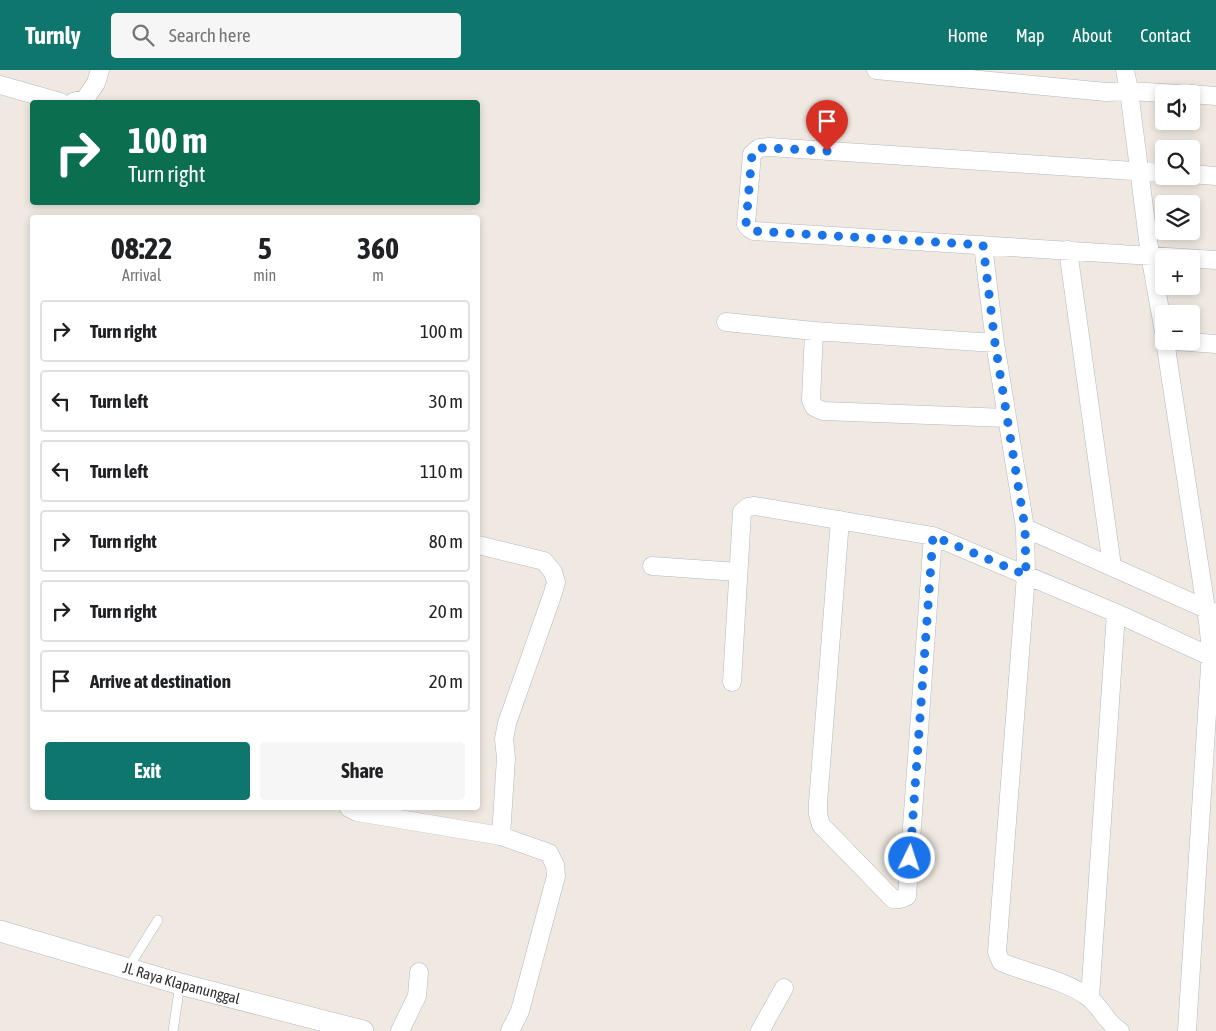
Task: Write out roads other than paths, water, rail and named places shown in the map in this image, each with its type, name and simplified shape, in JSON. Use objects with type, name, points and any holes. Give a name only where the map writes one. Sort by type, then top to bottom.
[{"type":"street","points":[[81,100],[85,99],[96,84],[100,70]]},
{"type":"street","points":[[876,70],[1106,92],[1155,93]]},
{"type":"street","points":[[1125,70],[1150,255],[1159,305]]},
{"type":"street","points":[[0,85],[53,100]]},
{"type":"street","points":[[1200,95],[1216,96]]},
{"type":"street","points":[[1155,172],[759,148],[752,154],[746,224],[754,231],[1216,260]]},
{"type":"street","points":[[1200,175],[1216,176]]},
{"type":"street","points":[[983,245],[995,343],[1025,528],[1026,575],[997,952],[1001,962],[1068,986],[1090,998],[1114,1028],[1120,1031]]},
{"type":"street","points":[[1068,250],[1112,566]]},
{"type":"street","points":[[726,322],[814,331],[995,343]]},
{"type":"street","points":[[814,331],[811,400],[814,407],[823,411],[1007,418]]},
{"type":"street","points":[[1200,343],[1216,344]]},
{"type":"street","points":[[1167,350],[1210,614],[1212,656],[1187,1031]]},
{"type":"street","points":[[732,682],[742,512],[748,507],[755,506],[933,536],[1116,613],[1212,656]]},
{"type":"street","points":[[840,520],[818,814],[822,825],[893,899],[899,900],[907,896],[933,536]]},
{"type":"street","points":[[1025,528],[1112,566],[1210,614]]},
{"type":"street","points":[[480,546],[544,562],[553,572],[556,582],[507,723],[504,739],[506,758],[501,836]]},
{"type":"street","points":[[652,566],[738,572]]},
{"type":"street","points":[[1090,998],[1116,613]]},
{"type":"street","points":[[353,810],[501,836],[549,853],[555,865],[556,876],[520,1011],[510,1031]]},
{"type":"street","name":"Jl. Raya Klapanunggal","points":[[0,931],[180,984],[356,1030]]},
{"type":"street","points":[[400,1031],[418,996],[419,972]]},
{"type":"street","points":[[760,1031],[784,988]]},
{"type":"lane","points":[[128,968],[158,920]]},
{"type":"lane","points":[[174,1031],[180,984]]}]
